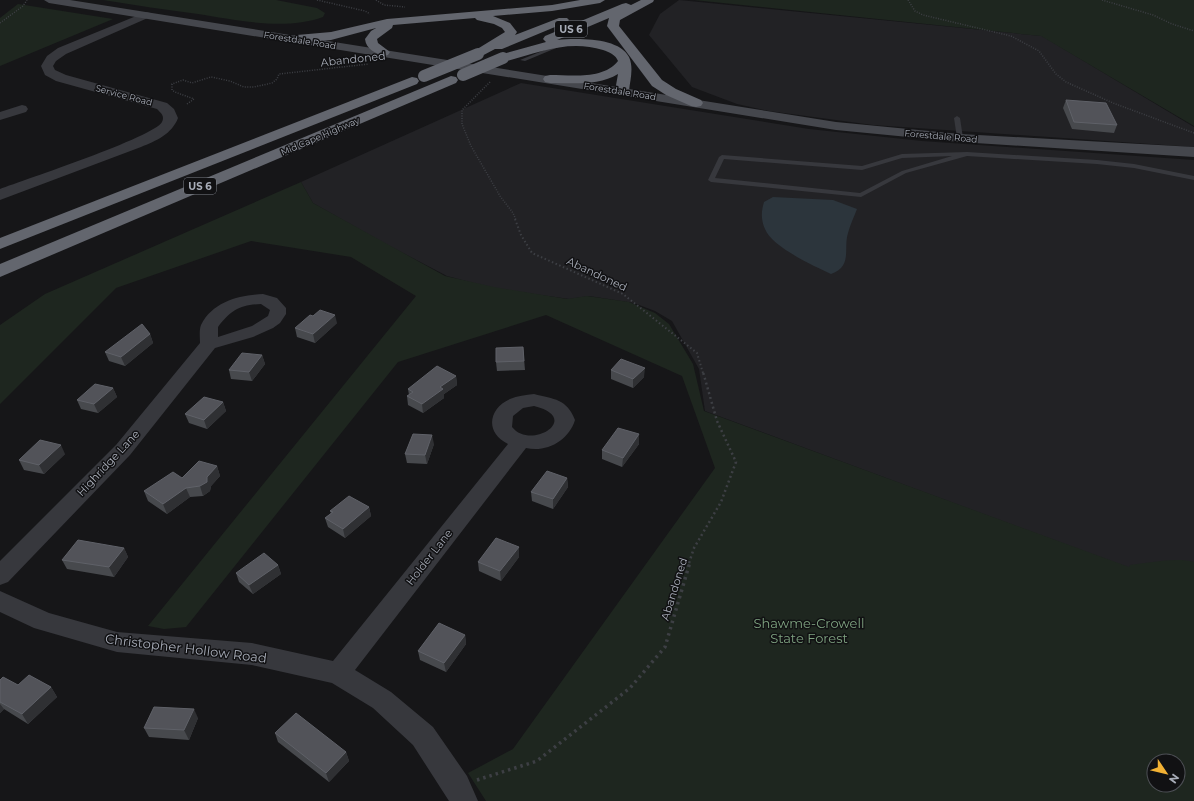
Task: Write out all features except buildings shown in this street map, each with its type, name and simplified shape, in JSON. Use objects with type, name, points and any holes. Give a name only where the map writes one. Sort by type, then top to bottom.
[{"type":"highway","points":[[297,39],[331,36],[360,28],[388,24],[558,8],[600,0]]},
{"type":"highway","name":"Mid Cape Highway","points":[[0,244],[612,0]]},
{"type":"highway","name":"Mid Cape Highway","points":[[0,271],[640,0]]},
{"type":"highway","points":[[649,0],[623,13],[613,21],[615,29],[661,86],[696,104]]},
{"type":"highway","points":[[337,46],[388,24],[478,18],[493,20],[509,27],[511,32],[507,37],[478,54]]},
{"type":"highway","points":[[384,52],[372,45],[371,40],[375,34],[388,24]]},
{"type":"highway","points":[[337,46],[360,28]]},
{"type":"highway","points":[[503,58],[543,46],[570,42],[605,46],[619,53],[624,61],[626,71],[626,92]]},
{"type":"highway","points":[[550,79],[586,79],[603,76],[617,69],[624,61]]},
{"type":"highway","points":[[626,92],[644,76],[642,64]]},
{"type":"main road","name":"Forestdale Road","points":[[49,0],[337,46],[384,52],[836,126],[960,138],[1194,152]]},
{"type":"street","name":"Service Road","points":[[0,195],[121,150],[154,135],[166,127],[171,119],[171,116],[162,106],[61,78],[50,72],[47,66],[51,59],[65,49],[146,15]]},
{"type":"street","points":[[0,116],[22,109]]},
{"type":"street","name":"Highridge Lane","points":[[0,576],[123,450],[209,344]]},
{"type":"street","name":"Holder Lane","points":[[338,673],[520,442]]},
{"type":"street","name":"Christopher Hollow Road","points":[[0,601],[43,621],[117,642],[252,654],[338,673],[382,700],[423,736],[460,794]]},
{"type":"lane","points":[[523,60],[570,42]]},
{"type":"lane","points":[[957,118],[960,138]]},
{"type":"lane","points":[[967,154],[904,172],[861,195],[710,180],[722,157],[862,168],[902,156],[967,154],[1097,162],[1134,166],[1194,178]]},
{"type":"lane","points":[[0,274],[140,212]]},
{"type":"path","points":[[0,23],[23,6],[27,0]]},
{"type":"path","points":[[317,0],[365,11],[388,24]]},
{"type":"path","points":[[908,0],[915,11],[922,15],[1011,36],[1026,42],[1039,51],[1056,74],[1066,82],[1114,103],[1194,133]]},
{"type":"path","points":[[1102,0],[1153,15],[1172,24],[1194,31]]},
{"type":"path","name":"Abandoned","points":[[187,104],[194,99],[189,95],[176,93],[172,90],[172,84],[183,80],[192,82],[211,77],[230,81],[244,87],[254,87],[272,83],[277,79],[279,74],[373,64]]},
{"type":"path","name":"Abandoned","points":[[460,794],[537,761],[630,688],[665,647],[694,548],[721,502],[736,462],[717,421],[697,353],[623,294],[532,253],[521,235],[513,213],[500,196],[470,146],[462,124],[462,110],[492,80]]},
{"type":"shaded area","points":[[679,0],[1042,36],[1194,127],[1194,147],[873,125],[769,111],[737,104],[692,87],[649,35],[660,14]]},
{"type":"shaded area","points":[[521,83],[809,129],[922,141],[1194,160],[1194,592],[705,411],[699,369],[672,321],[655,311],[634,303],[589,296],[569,299],[492,288],[447,276],[382,242],[313,203],[301,182]]},
{"type":"shaded area","points":[[773,197],[833,200],[857,209],[848,233],[845,262],[838,271],[831,274],[814,266],[784,249],[769,236],[764,226],[762,213],[764,202]]},
{"type":"green space","points":[[103,0],[276,0],[317,8],[325,13],[323,17],[308,21],[277,24],[228,19]]},
{"type":"green space","points":[[694,0],[1194,0],[1194,126],[1041,36]]},
{"type":"green space","points":[[18,4],[113,19],[0,66],[0,18]]},
{"type":"green space","name":"Shawme-Crowell State Forest","points":[[301,182],[313,203],[445,276],[494,287],[567,299],[587,296],[629,302],[655,313],[669,324],[693,364],[704,411],[1129,567],[1130,565],[1162,561],[1179,560],[1194,562],[1194,801],[486,801],[468,773],[513,749],[715,468],[682,376],[546,315],[398,362],[186,627],[164,629],[148,626],[416,296],[351,257],[251,241],[116,288],[0,404],[0,325],[45,294]]}]
